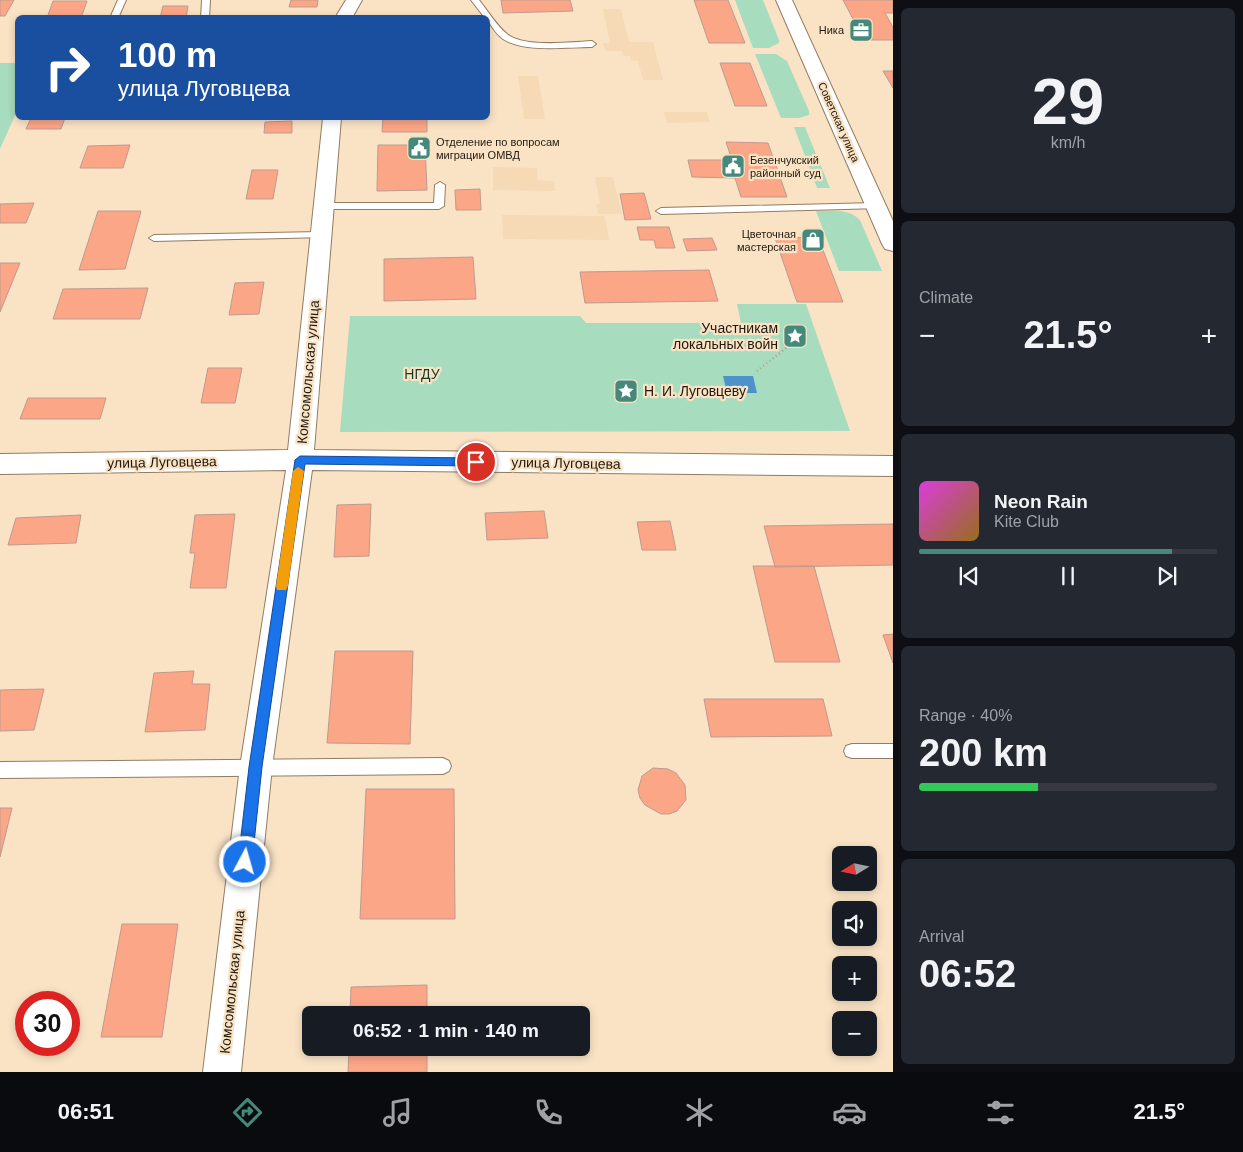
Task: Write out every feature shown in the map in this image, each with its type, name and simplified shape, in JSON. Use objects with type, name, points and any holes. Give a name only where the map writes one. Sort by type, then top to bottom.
[{"type":"street","points":[[345,15],[354,0]]},
{"type":"street","name":"Советская улица","points":[[784,0],[883,212],[893,244]]},
{"type":"street","name":"Комсомольская улица","points":[[222,1072],[256,767],[300,460],[332,120]]},
{"type":"street","name":"улица Луговцева","points":[[0,464],[300,460],[893,466]]},
{"type":"lane","points":[[115,15],[122,0]]},
{"type":"lane","points":[[206,0],[206,15]]},
{"type":"lane","points":[[475,0],[487,15]]},
{"type":"lane","points":[[490,19],[509,40],[523,43],[592,44]]},
{"type":"lane","points":[[324,206],[439,206],[440,185]]},
{"type":"lane","points":[[661,211],[883,212]]},
{"type":"lane","points":[[154,238],[321,235]]},
{"type":"lane","points":[[852,751],[893,751]]},
{"type":"lane","points":[[0,770],[443,766]]},
{"type":"path","points":[[757,371],[790,345]]},
{"type":"shaded area","points":[[603,9],[621,9],[629,42],[653,42],[663,80],[643,80],[638,61],[632,61],[630,56],[624,56],[622,51],[605,51],[603,43],[610,43]]},
{"type":"shaded area","points":[[518,76],[538,76],[545,119],[524,119]]},
{"type":"shaded area","points":[[664,112],[707,112],[710,122],[667,123]]},
{"type":"shaded area","points":[[493,167],[537,168],[537,180],[554,181],[555,191],[493,190]]},
{"type":"shaded area","points":[[595,177],[613,177],[622,214],[598,214],[596,204],[600,204]]},
{"type":"shaded area","points":[[502,215],[605,216],[609,240],[503,239]]},
{"type":"green space","points":[[735,0],[763,0],[779,43],[769,48],[753,48]]},
{"type":"green space","points":[[755,54],[776,54],[787,61],[809,111],[809,115],[799,118],[781,118]]},
{"type":"green space","points":[[0,63],[15,63],[15,115],[0,149]]},
{"type":"green space","points":[[794,127],[805,127],[830,188],[817,188]]},
{"type":"green space","points":[[816,211],[845,212],[856,216],[860,220],[882,271],[839,271]]},
{"type":"green space","name":"НГДУ","points":[[737,304],[806,304],[850,431],[340,432],[350,316],[580,316],[586,323],[741,323]]},
{"type":"water","points":[[723,376],[753,376],[757,393],[727,393]]},
{"type":"building","points":[[0,0],[14,0],[5,16],[0,16]]},
{"type":"building","points":[[291,0],[318,0],[317,7],[289,7]]},
{"type":"building","points":[[501,0],[570,0],[573,11],[503,13]]},
{"type":"building","points":[[694,0],[728,0],[745,43],[709,43]]},
{"type":"building","points":[[843,0],[893,0],[893,13],[885,13],[893,27],[893,40],[864,40]]},
{"type":"building","points":[[53,1],[87,1],[82,15],[48,15]]},
{"type":"building","points":[[163,6],[188,6],[186,15],[161,15]]},
{"type":"building","points":[[720,63],[750,63],[767,106],[735,106]]},
{"type":"building","points":[[883,71],[893,71],[893,88]]},
{"type":"building","points":[[30,120],[64,120],[61,129],[26,129]]},
{"type":"building","points":[[383,120],[427,120],[427,132],[382,132]]},
{"type":"building","points":[[292,121],[292,133],[264,133],[265,122]]},
{"type":"building","name":"Безенчукский районный суд","points":[[726,142],[768,143],[787,197],[741,197],[735,178],[692,177],[688,160],[732,160]]},
{"type":"building","points":[[130,145],[123,168],[80,168],[88,146]]},
{"type":"building","points":[[378,145],[425,145],[427,190],[377,191]]},
{"type":"building","points":[[252,170],[278,170],[273,199],[246,199]]},
{"type":"building","points":[[480,189],[481,210],[456,210],[455,190]]},
{"type":"building","points":[[644,193],[651,219],[625,220],[620,194]]},
{"type":"building","points":[[34,203],[26,223],[0,223],[0,204]]},
{"type":"building","points":[[98,211],[141,211],[125,269],[79,270]]},
{"type":"building","points":[[637,227],[669,227],[675,248],[656,248],[654,240],[640,240]]},
{"type":"building","points":[[818,237],[843,302],[797,302],[775,238]]},
{"type":"building","points":[[712,238],[717,250],[687,251],[683,239]]},
{"type":"building","points":[[473,257],[476,299],[384,301],[384,259]]},
{"type":"building","points":[[0,263],[20,263],[0,312]]},
{"type":"building","points":[[709,270],[718,301],[585,303],[580,272]]},
{"type":"building","points":[[264,282],[259,314],[229,315],[235,283]]},
{"type":"building","points":[[148,288],[140,319],[53,319],[63,289]]},
{"type":"building","points":[[208,368],[242,368],[235,403],[201,403]]},
{"type":"building","points":[[28,398],[106,398],[100,419],[20,419]]},
{"type":"building","points":[[371,504],[369,556],[334,557],[337,505]]},
{"type":"building","points":[[544,511],[548,538],[487,540],[485,513]]},
{"type":"building","points":[[235,514],[226,588],[190,588],[195,553],[190,553],[195,515]]},
{"type":"building","points":[[81,515],[76,543],[8,545],[16,518]]},
{"type":"building","points":[[670,521],[676,550],[642,550],[637,522]]},
{"type":"building","points":[[893,524],[893,565],[775,567],[764,526]]},
{"type":"building","points":[[753,566],[814,566],[840,662],[775,662]]},
{"type":"building","points":[[893,634],[893,663],[883,635]]},
{"type":"building","points":[[335,651],[413,651],[410,744],[327,743]]},
{"type":"building","points":[[194,671],[192,684],[210,684],[205,730],[145,732],[154,673]]},
{"type":"building","points":[[44,689],[34,730],[0,731],[0,690]]},
{"type":"building","points":[[704,699],[823,699],[832,736],[711,737]]},
{"type":"building","points":[[653,768],[668,769],[676,773],[685,785],[686,800],[677,811],[661,814],[645,805],[640,798],[638,790],[642,776]]},
{"type":"building","points":[[366,789],[454,789],[455,919],[360,919]]},
{"type":"building","points":[[0,808],[12,808],[0,857]]},
{"type":"building","points":[[122,924],[178,924],[162,1037],[101,1037]]},
{"type":"building","points":[[427,985],[427,1006],[350,1006],[351,987]]},
{"type":"building","points":[[349,1056],[427,1056],[427,1072],[348,1072]]},
{"type":"slow traffic","points":[[282,586],[298,471]]},
{"type":"place","name":"Ника","points":[[861,30]]},
{"type":"place","name":"Отделение по вопросам миграции ОМВД","points":[[419,148]]},
{"type":"place","name":"Безенчукский районный суд","points":[[733,166]]},
{"type":"place","name":"Цветочная мастерская","points":[[813,240]]},
{"type":"place","name":"Участникам локальных войн","points":[[795,336]]},
{"type":"place","name":"Н. И. Луговцеву","points":[[626,391]]},
{"type":"route","points":[[245,862],[256,767],[300,460],[476,462]]}]
